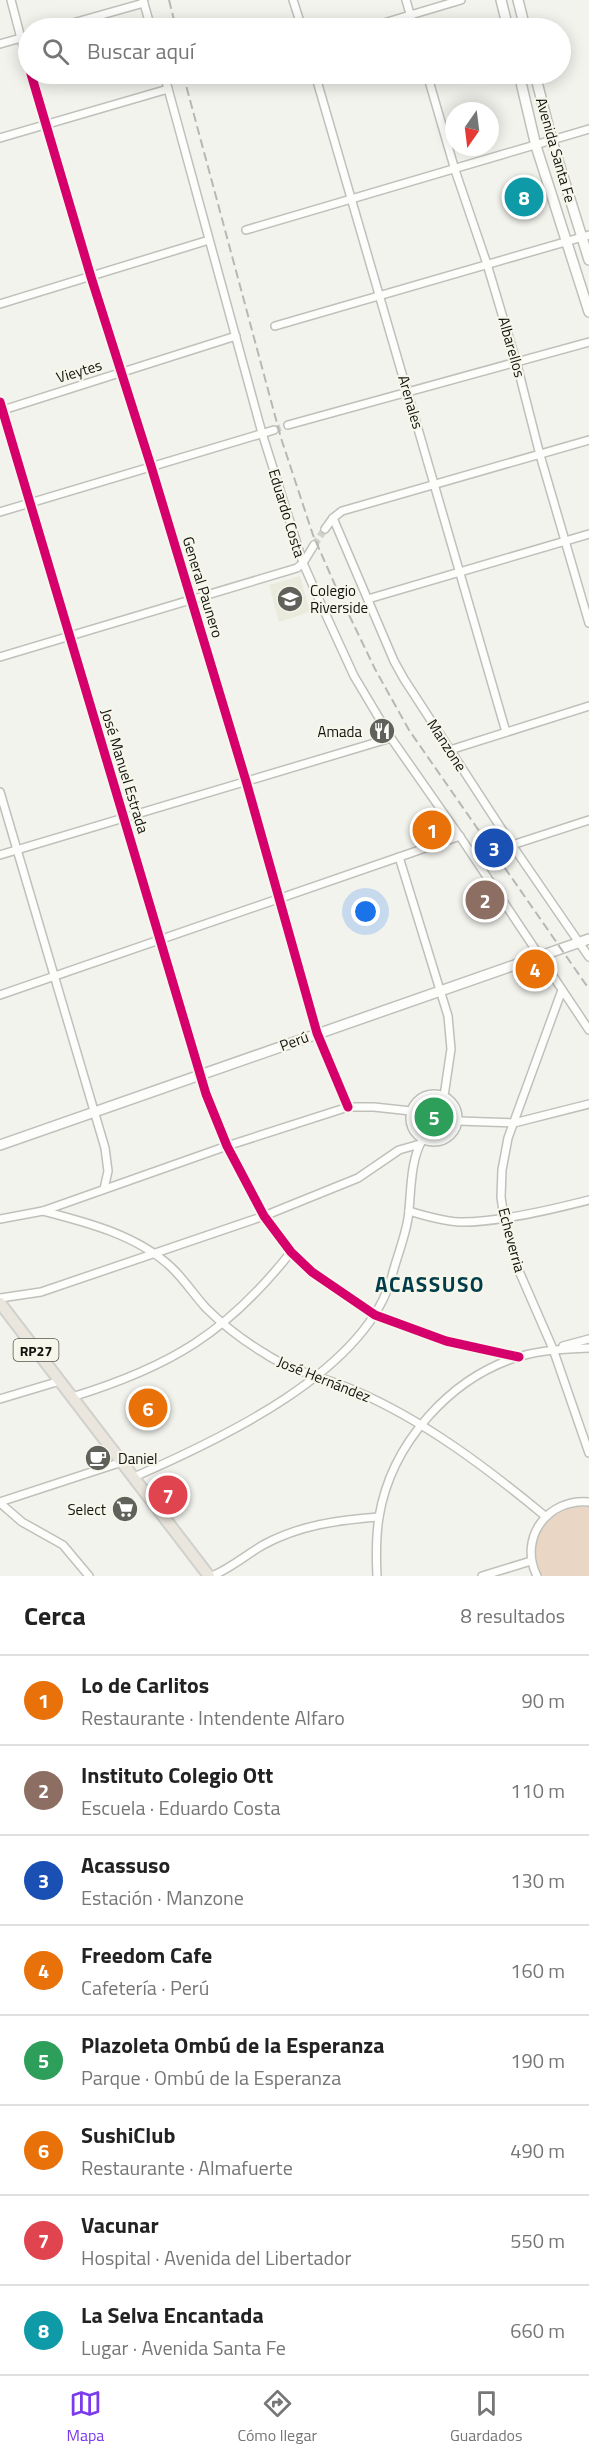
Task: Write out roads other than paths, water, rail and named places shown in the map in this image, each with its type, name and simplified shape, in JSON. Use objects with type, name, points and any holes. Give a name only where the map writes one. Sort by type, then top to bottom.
[{"type":"main road","name":"RP27","points":[[0,1300],[210,1576]]},
{"type":"street","points":[[11,0],[18,18]]},
{"type":"street","points":[[293,0],[299,18]]},
{"type":"street","points":[[406,0],[412,18]]},
{"type":"street","points":[[401,18],[461,0]]},
{"type":"street","points":[[501,0],[506,18]]},
{"type":"street","points":[[518,0],[522,18]]},
{"type":"street","points":[[89,18],[144,2],[148,18]]},
{"type":"street","points":[[0,44],[18,39]]},
{"type":"street","name":"General Paunero","points":[[34,84],[246,781],[317,1033],[348,1107]]},
{"type":"street","name":"Eduardo Costa","points":[[167,84],[262,433],[303,563],[354,676],[391,738],[460,836],[589,1030]]},
{"type":"street","name":"Arenales","points":[[318,84],[506,732]]},
{"type":"street","name":"Albarellos","points":[[430,84],[516,361],[540,455],[589,623]]},
{"type":"street","name":"Avenida Santa Fe","points":[[521,84],[536,146],[589,312]]},
{"type":"street","name":"Avenida Santa Fe","points":[[538,84],[552,141],[585,236],[589,260]]},
{"type":"street","points":[[0,138],[168,89]]},
{"type":"street","points":[[246,230],[589,129]]},
{"type":"street","points":[[275,326],[585,236]]},
{"type":"street","points":[[0,304],[209,240]]},
{"type":"street","name":"Vieytes","points":[[1,408],[121,374],[236,336]]},
{"type":"street","points":[[288,426],[589,342]]},
{"type":"street","name":"José Manuel Estrada","points":[[1,408],[200,1074],[227,1146],[264,1216],[291,1252],[312,1272],[375,1315],[446,1341],[519,1357]]},
{"type":"street","points":[[0,512],[274,430]]},
{"type":"street","points":[[325,529],[342,511],[589,440]]},
{"type":"street","name":"Manzone","points":[[333,518],[394,661],[512,845],[589,957]]},
{"type":"street","points":[[368,599],[589,534]]},
{"type":"street","points":[[0,657],[297,568],[303,563],[314,545]]},
{"type":"street","points":[[450,750],[589,706]]},
{"type":"street","points":[[0,855],[391,738]]},
{"type":"street","points":[[0,792],[95,1112],[107,1160],[108,1171],[104,1189]]},
{"type":"street","points":[[512,845],[589,820]]},
{"type":"street","points":[[0,995],[460,836]]},
{"type":"street","points":[[399,857],[442,991],[451,1032],[450,1070],[444,1096]]},
{"type":"street","name":"Perú","points":[[0,1146],[589,939]]},
{"type":"street","name":"Echeverria","points":[[562,990],[508,1138],[502,1170],[501,1197],[504,1218],[519,1270],[553,1349],[589,1453]]},
{"type":"street","points":[[0,1300],[40,1292],[153,1254],[264,1216],[358,1178],[399,1150],[421,1142],[446,1138],[456,1128],[458,1121],[455,1106],[444,1096],[428,1095],[415,1104],[411,1111],[412,1127],[421,1142],[408,1193],[409,1211],[389,1287],[375,1315],[316,1377],[216,1440],[134,1476]]},
{"type":"street","points":[[458,1121],[514,1123],[589,1104]]},
{"type":"street","points":[[0,1219],[43,1211],[227,1146],[348,1107],[411,1111]]},
{"type":"street","points":[[409,1211],[458,1222],[484,1221],[589,1200]]},
{"type":"street","name":"José Hernández","points":[[43,1211],[119,1235],[153,1254],[172,1268],[207,1309],[263,1353],[285,1366],[356,1390],[421,1426],[498,1477],[545,1516]]},
{"type":"street","points":[[72,1397],[152,1369],[193,1345],[223,1323],[271,1278],[291,1252]]},
{"type":"street","points":[[377,1576],[376,1546],[379,1517],[394,1469],[405,1447],[421,1426],[446,1398],[477,1376],[519,1357],[589,1338]]},
{"type":"street","points":[[553,1349],[589,1348]]},
{"type":"street","points":[[0,1399],[60,1381]]},
{"type":"street","points":[[89,1576],[63,1545],[22,1522],[0,1502],[122,1461]]},
{"type":"street","points":[[537,1576],[531,1561],[530,1548],[533,1535],[545,1516],[565,1504],[589,1502]]},
{"type":"street","points":[[210,1576],[230,1567],[262,1546],[294,1531],[329,1521],[379,1517]]},
{"type":"street","points":[[482,1576],[531,1561]]},
{"type":"tunnel","points":[[274,430],[288,425]]},
{"type":"tunnel","points":[[314,545],[325,529]]},
{"type":"railway","points":[[169,0],[174,18]]},
{"type":"railway","points":[[186,84],[281,438],[313,535],[339,594],[375,669],[409,730],[589,989]]},
{"type":"place","name":"La Selva Encantada","points":[[524,197]]},
{"type":"place","name":"Colegio Riverside","points":[[290,599]]},
{"type":"place","name":"Amada","points":[[382,731]]},
{"type":"place","name":"Lo de Carlitos","points":[[432,830]]},
{"type":"place","name":"Acassuso","points":[[494,848]]},
{"type":"place","name":"Instituto Colegio Ott","points":[[485,900]]},
{"type":"place","name":"Freedom Cafe","points":[[535,969]]},
{"type":"place","name":"Plazoleta Ombú de la Esperanza","points":[[434,1117]]},
{"type":"place","name":"SushiClub","points":[[148,1408]]},
{"type":"place","name":"Daniel","points":[[98,1458]]},
{"type":"place","name":"Vacunar","points":[[168,1495]]},
{"type":"place","name":"Select","points":[[125,1509]]},
{"type":"district","name":"ACASSUSO","points":[[430,1284]]}]
